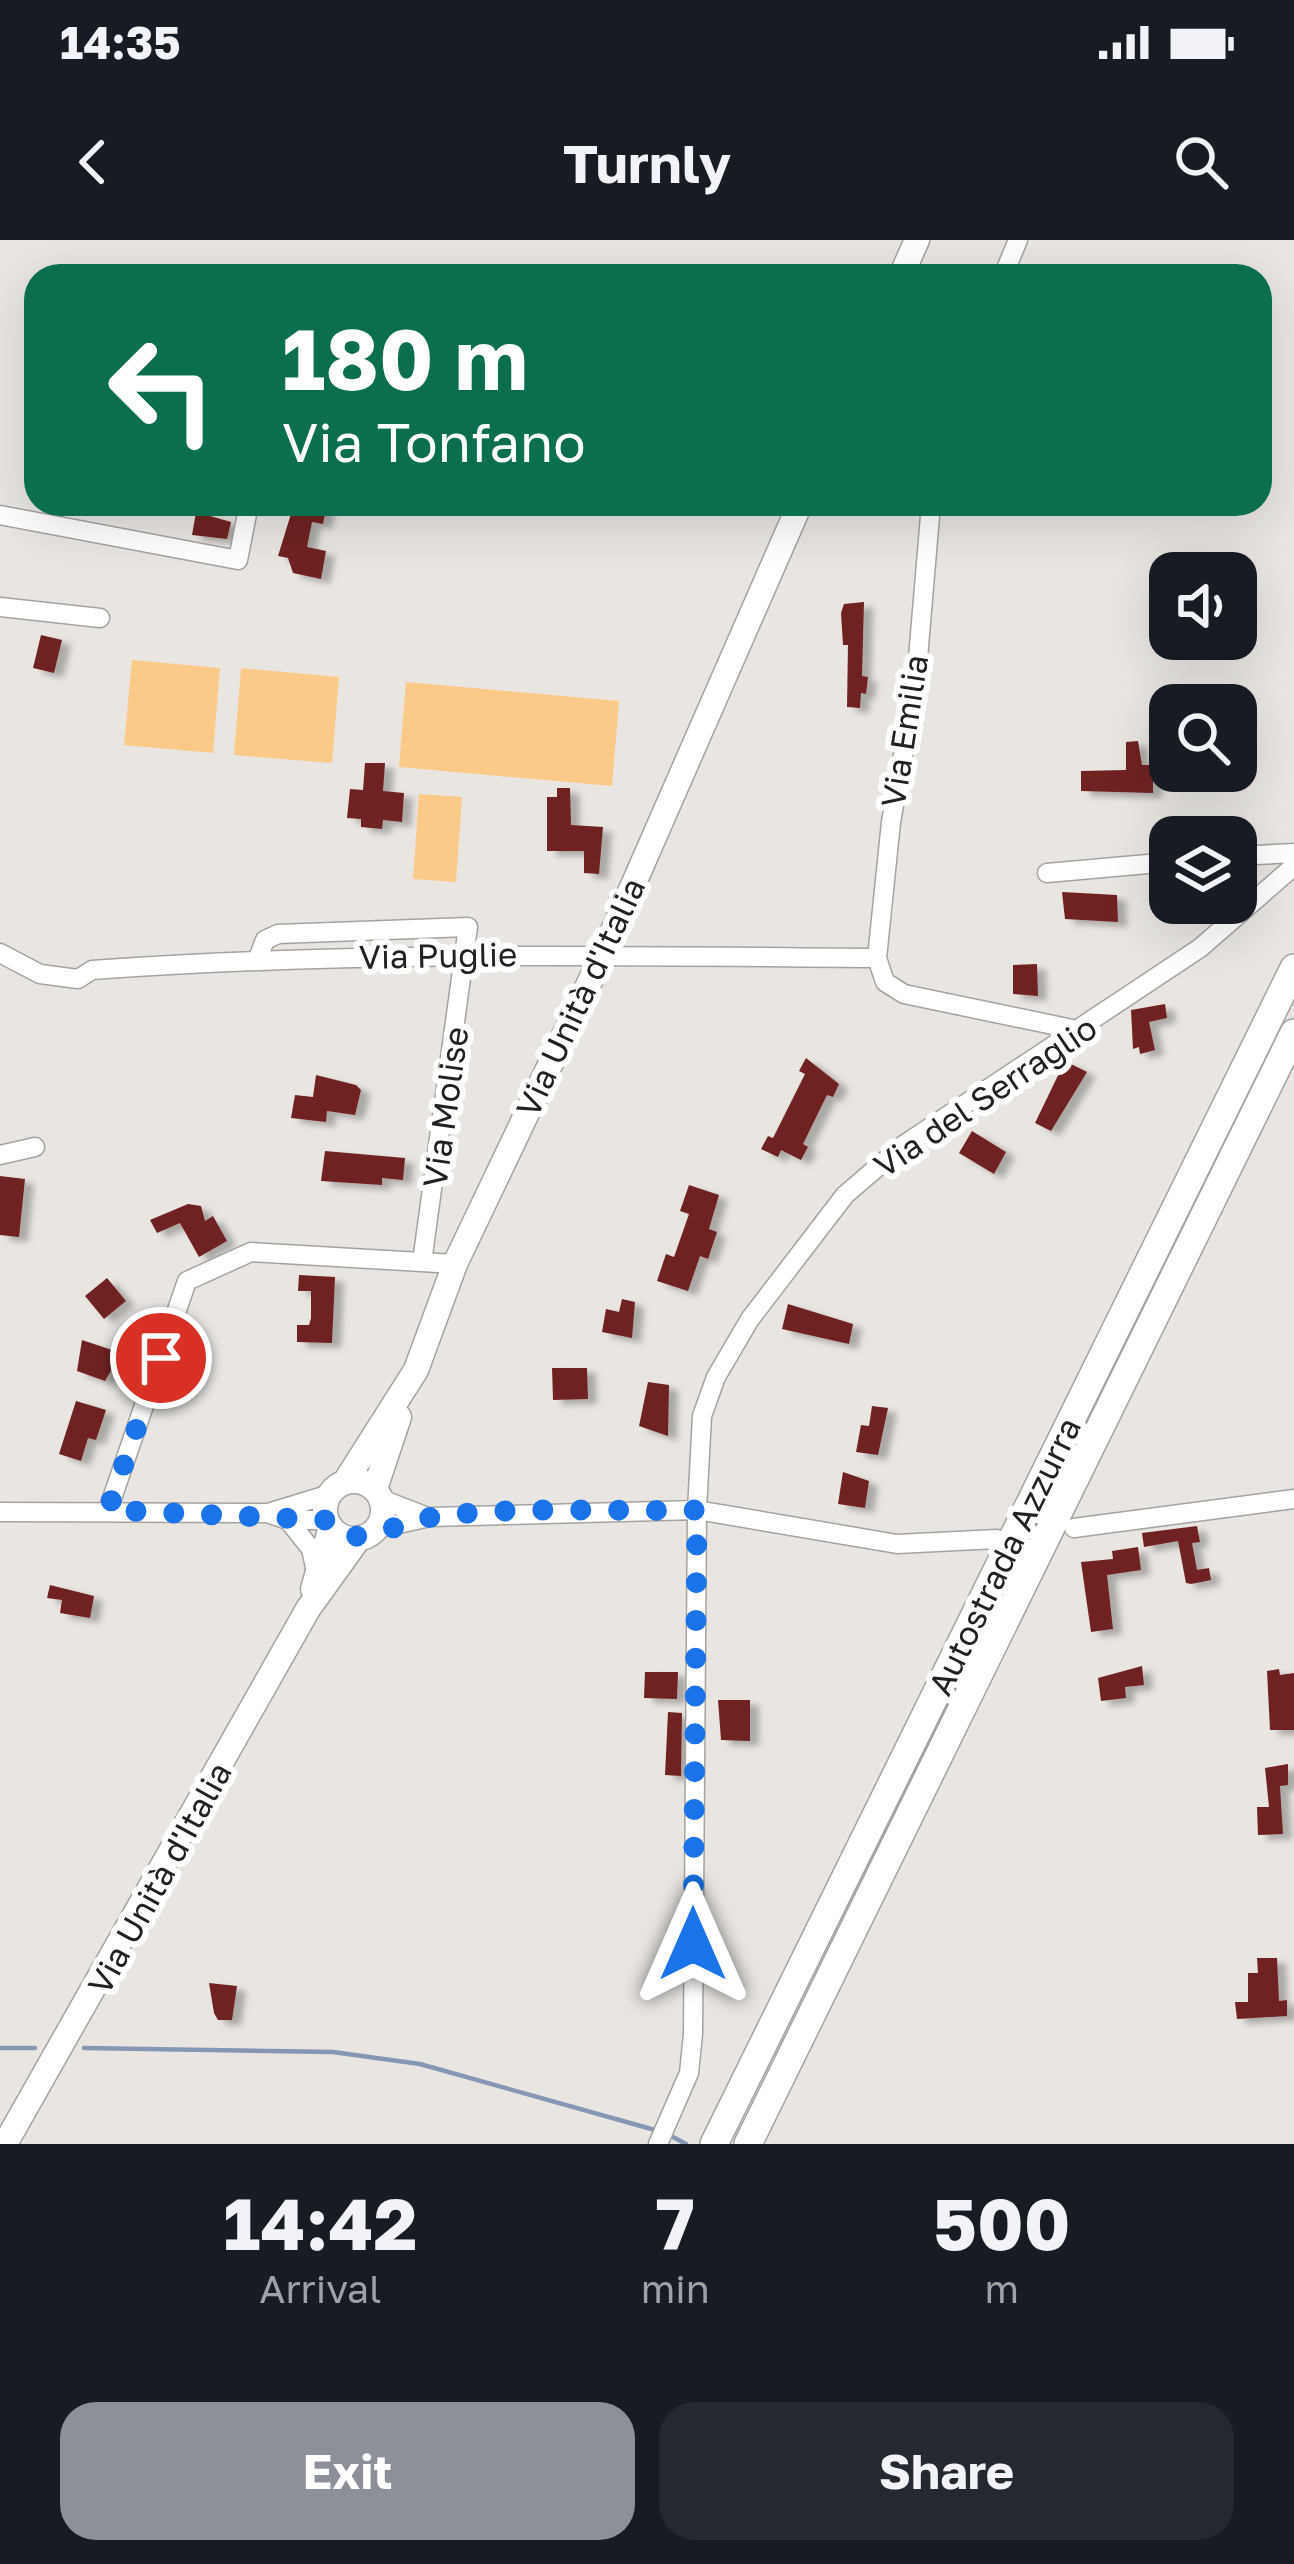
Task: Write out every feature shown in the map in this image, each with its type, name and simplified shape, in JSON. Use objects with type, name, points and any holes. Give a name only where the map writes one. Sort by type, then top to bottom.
[{"type":"highway","name":"Autostrada Azzurra","points":[[714,2144],[1294,968]]},
{"type":"highway","name":"Autostrada Azzurra","points":[[748,2144],[1294,1033]]},
{"type":"main road","name":"Via Unità d'Italia","points":[[5,2144],[308,1609],[333,1506],[416,1370],[455,1264],[602,956],[795,516]]},
{"type":"main road","points":[[308,1609],[368,1534],[416,1370]]},
{"type":"main road","points":[[333,1506],[378,1494]]},
{"type":"main road","points":[[333,1506],[368,1534]]},
{"type":"street","points":[[0,515],[238,560],[247,516]]},
{"type":"street","name":"Via Emilia","points":[[877,958],[891,822],[916,682],[930,516]]},
{"type":"street","points":[[0,607],[100,618]]},
{"type":"street","points":[[1257,855],[1294,853]]},
{"type":"street","points":[[1047,873],[1149,864]]},
{"type":"street","name":"Via del Serraglio","points":[[658,2144],[689,2073],[693,2035],[697,1510],[702,1416],[716,1376],[750,1319],[844,1196],[902,1146],[1200,948],[1294,866]]},
{"type":"street","points":[[258,958],[265,940],[278,934],[457,923],[471,934],[468,952]]},
{"type":"street","name":"Via Puglie","points":[[0,953],[40,974],[78,980],[92,970],[258,958],[468,952],[877,958]]},
{"type":"street","name":"Via Molise","points":[[422,1262],[468,952]]},
{"type":"street","points":[[877,958],[885,982],[904,994],[1077,1030]]},
{"type":"street","points":[[0,1155],[35,1148]]},
{"type":"street","points":[[108,1510],[187,1281],[251,1252],[455,1264]]},
{"type":"street","points":[[378,1494],[430,1517]]},
{"type":"street","points":[[1074,1528],[1294,1499]]},
{"type":"street","points":[[0,1512],[267,1513],[333,1506]]},
{"type":"street","points":[[288,1520],[333,1506]]},
{"type":"street","points":[[368,1534],[430,1517],[697,1510],[897,1544],[997,1539]]},
{"type":"street","points":[[267,1513],[288,1520],[311,1549],[316,1577]]},
{"type":"shaded area","points":[[132,660],[220,668],[213,753],[124,745]]},
{"type":"shaded area","points":[[241,668],[339,677],[332,763],[234,755]]},
{"type":"shaded area","points":[[406,682],[619,701],[612,786],[399,767]]},
{"type":"shaded area","points":[[419,794],[462,797],[456,882],[413,879]]},
{"type":"building","points":[[195,516],[231,522],[227,539],[192,535]]},
{"type":"building","points":[[290,516],[325,516],[323,524],[312,522],[307,547],[326,551],[321,579],[293,573],[288,558],[278,556]]},
{"type":"building","points":[[864,602],[862,676],[868,677],[866,694],[861,693],[860,708],[847,707],[848,645],[843,645],[841,613],[844,604]]},
{"type":"building","points":[[41,635],[62,640],[54,673],[33,668]]},
{"type":"building","points":[[1138,741],[1142,765],[1149,765],[1149,792],[1153,793],[1081,791],[1081,771],[1126,770],[1126,742]]},
{"type":"building","points":[[365,763],[385,763],[383,791],[404,793],[402,822],[383,820],[382,829],[361,827],[361,819],[347,818],[350,789],[363,790]]},
{"type":"building","points":[[557,788],[570,788],[571,825],[603,827],[599,874],[584,873],[584,851],[547,851],[547,797],[557,797]]},
{"type":"building","points":[[1062,892],[1117,895],[1118,922],[1065,919]]},
{"type":"building","points":[[1037,964],[1038,996],[1013,994],[1013,965]]},
{"type":"building","points":[[1165,1004],[1167,1018],[1149,1022],[1155,1050],[1140,1054],[1139,1047],[1133,1049],[1131,1010]]},
{"type":"building","points":[[806,1058],[839,1084],[833,1097],[827,1095],[803,1144],[808,1147],[801,1160],[781,1150],[778,1157],[761,1149],[768,1136],[773,1138],[805,1074],[799,1071]]},
{"type":"building","points":[[1065,1061],[1087,1072],[1051,1131],[1035,1123]]},
{"type":"building","points":[[316,1075],[361,1090],[355,1115],[327,1111],[326,1122],[291,1118],[295,1095],[313,1097]]},
{"type":"building","points":[[972,1131],[1006,1152],[994,1174],[959,1153]]},
{"type":"building","points":[[325,1151],[405,1158],[403,1180],[382,1178],[382,1185],[321,1181]]},
{"type":"building","points":[[0,1176],[25,1179],[19,1237],[0,1235]]},
{"type":"building","points":[[689,1185],[719,1195],[709,1229],[717,1232],[708,1259],[700,1256],[688,1291],[657,1281],[666,1254],[674,1257],[689,1214],[680,1211]]},
{"type":"building","points":[[188,1204],[201,1206],[205,1221],[213,1216],[227,1241],[199,1257],[180,1223],[157,1233],[150,1220]]},
{"type":"building","points":[[299,1275],[335,1277],[332,1343],[297,1342],[297,1325],[309,1325],[311,1318],[311,1291],[298,1291]]},
{"type":"building","points":[[107,1278],[126,1301],[104,1319],[85,1296]]},
{"type":"building","points":[[622,1299],[635,1302],[632,1338],[602,1332],[606,1309],[619,1312]]},
{"type":"building","points":[[788,1304],[853,1324],[849,1344],[782,1329]]},
{"type":"building","points":[[82,1340],[121,1353],[105,1381],[77,1371]]},
{"type":"building","points":[[552,1368],[587,1368],[588,1399],[553,1400]]},
{"type":"building","points":[[648,1382],[669,1385],[668,1436],[639,1426]]},
{"type":"building","points":[[76,1401],[106,1410],[96,1440],[88,1438],[81,1461],[59,1454]]},
{"type":"building","points":[[872,1406],[888,1408],[878,1455],[856,1452],[861,1425],[869,1426]]},
{"type":"building","points":[[843,1472],[869,1481],[865,1508],[838,1504]]},
{"type":"building","points":[[1197,1526],[1200,1542],[1192,1543],[1197,1570],[1209,1568],[1211,1580],[1191,1584],[1186,1583],[1178,1541],[1144,1547],[1142,1533]]},
{"type":"building","points":[[1138,1547],[1141,1570],[1107,1575],[1113,1629],[1091,1632],[1081,1562],[1113,1559],[1112,1551]]},
{"type":"building","points":[[50,1585],[94,1596],[90,1618],[60,1613],[62,1600],[47,1598]]},
{"type":"building","points":[[1142,1666],[1144,1685],[1125,1687],[1126,1698],[1101,1701],[1098,1678]]},
{"type":"building","points":[[1279,1669],[1280,1675],[1294,1673],[1294,1730],[1270,1730],[1267,1671]]},
{"type":"building","points":[[645,1672],[678,1672],[677,1699],[644,1698]]},
{"type":"building","points":[[718,1700],[750,1700],[750,1741],[721,1740]]},
{"type":"building","points":[[668,1712],[682,1713],[681,1776],[665,1775]]},
{"type":"building","points":[[1288,1764],[1288,1785],[1280,1786],[1283,1834],[1258,1835],[1257,1807],[1269,1807],[1265,1768]]},
{"type":"building","points":[[1257,1958],[1277,1958],[1279,2001],[1287,2000],[1287,2016],[1237,2019],[1235,2002],[1248,2002],[1248,1973],[1258,1973]]},
{"type":"building","points":[[209,1983],[237,1986],[232,2020],[218,2020]]},
{"type":"waterway","points":[[0,2048],[35,2048]]},
{"type":"waterway","points":[[84,2048],[333,2052],[420,2064],[655,2130]]},
{"type":"waterway","points":[[673,2137],[686,2144]]},
{"type":"route","points":[[161,1358],[108,1510],[267,1513],[288,1520],[327,1520],[337,1533],[351,1539],[430,1517],[697,1510],[693,1944]]}]
